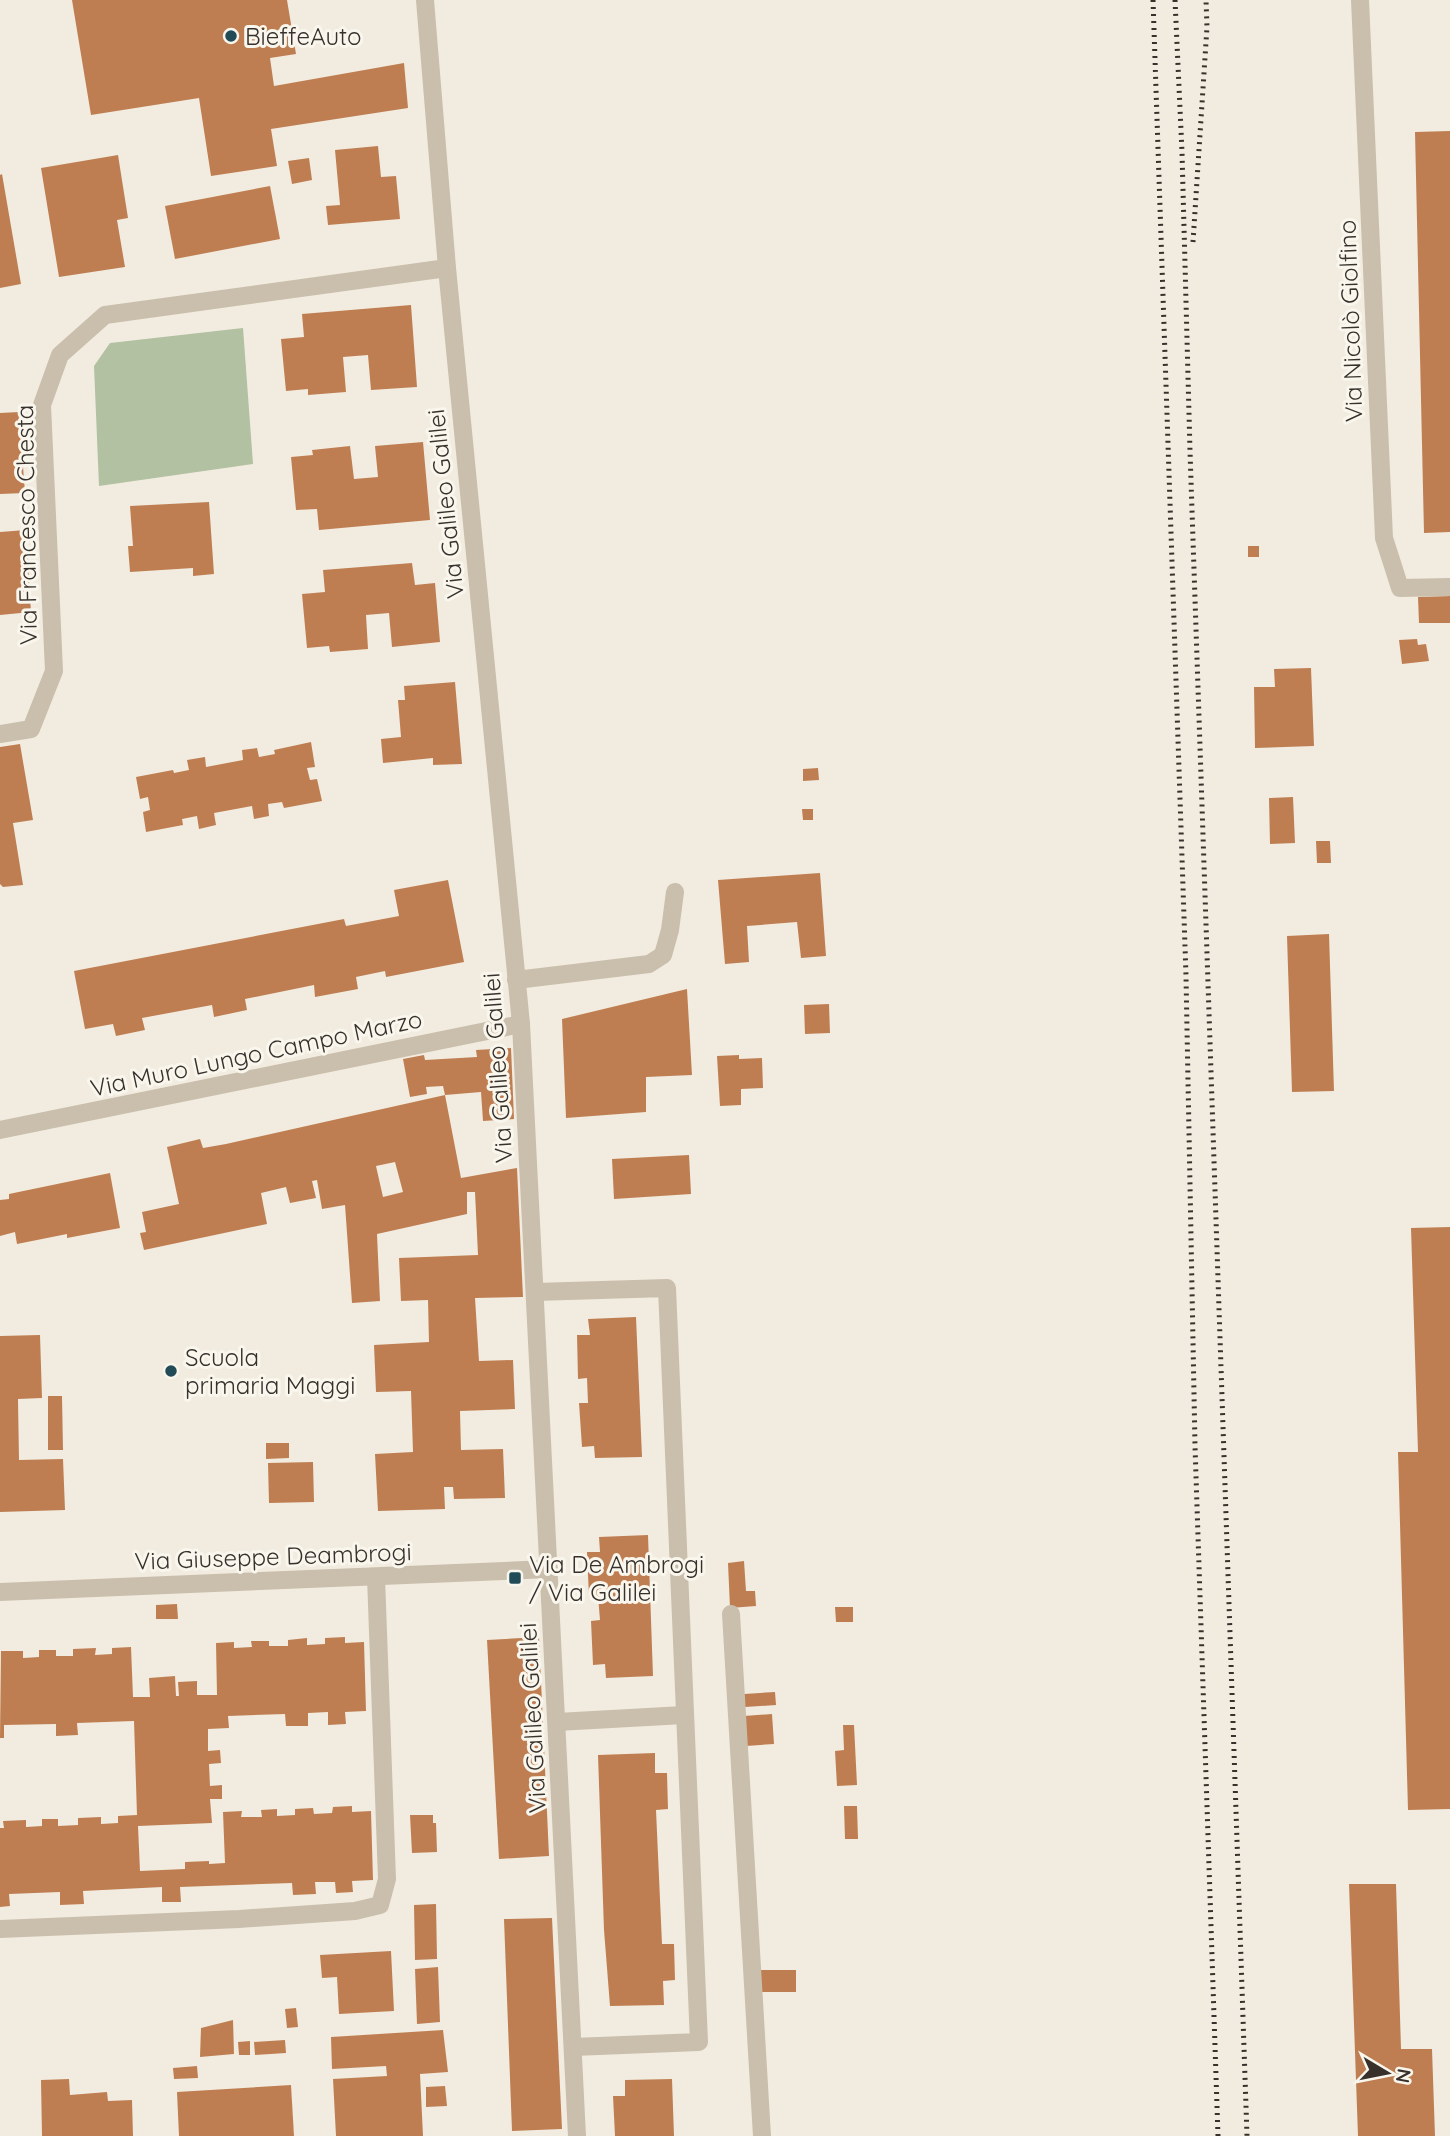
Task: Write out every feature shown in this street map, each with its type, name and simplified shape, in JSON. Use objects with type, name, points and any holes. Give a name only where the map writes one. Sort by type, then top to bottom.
[{"type":"street","name":"Via Galileo Galilei","points":[[425,0],[447,268],[521,1024],[577,2136]]},
{"type":"street","name":"Via Nicolò Giolfino","points":[[1360,0],[1384,538],[1400,588],[1450,587]]},
{"type":"street","name":"Via Francesco Chesta","points":[[0,734],[31,729],[54,671],[42,405],[60,355],[105,315],[447,268]]},
{"type":"street","points":[[516,980],[649,964],[663,955],[670,930],[675,892]]},
{"type":"street","name":"Via Muro Lungo Campo Marzo","points":[[0,1130],[521,1024]]},
{"type":"street","points":[[535,1292],[667,1288],[699,2042],[573,2048]]},
{"type":"street","name":"Via Giuseppe Deambrogi","points":[[0,1592],[549,1569]]},
{"type":"street","points":[[0,1929],[239,1919],[355,1911],[380,1905],[387,1879],[376,1577]]},
{"type":"street","points":[[731,1614],[762,2136]]},
{"type":"street","points":[[556,1722],[684,1714]]},
{"type":"green space","points":[[243,328],[253,464],[99,486],[94,366],[110,343]]},
{"type":"building","points":[[72,0],[287,0],[296,54],[270,58],[274,86],[404,63],[408,108],[271,129],[277,166],[211,176],[199,98],[91,115]]},
{"type":"building","points":[[1450,131],[1450,532],[1424,533],[1415,132]]},
{"type":"building","points":[[378,146],[381,177],[396,176],[400,219],[328,225],[326,206],[340,205],[335,150]]},
{"type":"building","points":[[118,155],[128,218],[117,220],[125,267],[59,277],[41,168]]},
{"type":"building","points":[[309,158],[312,180],[292,184],[288,161]]},
{"type":"building","points":[[2,174],[21,284],[0,288],[0,175]]},
{"type":"building","points":[[270,186],[280,239],[175,259],[165,206]]},
{"type":"building","points":[[411,305],[417,387],[371,390],[368,355],[343,357],[346,392],[308,395],[308,389],[286,391],[281,339],[304,337],[302,314]]},
{"type":"building","points":[[19,412],[25,493],[0,494],[0,413]]},
{"type":"building","points":[[423,442],[430,520],[319,530],[317,509],[296,510],[291,457],[313,455],[312,450],[350,446],[354,479],[378,477],[375,446]]},
{"type":"building","points":[[209,502],[214,574],[193,576],[193,568],[130,572],[128,546],[133,546],[130,506]]},
{"type":"building","points":[[26,530],[31,612],[0,615],[0,532]]},
{"type":"building","points":[[1248,546],[1259,546],[1259,557],[1248,557]]},
{"type":"building","points":[[412,563],[415,585],[435,583],[440,642],[392,647],[389,613],[366,615],[368,649],[330,652],[329,646],[307,648],[302,594],[325,592],[323,570]]},
{"type":"building","points":[[1450,596],[1450,623],[1419,623],[1418,597]]},
{"type":"building","points":[[1417,639],[1418,645],[1426,644],[1429,661],[1402,664],[1399,640]]},
{"type":"building","points":[[1311,668],[1314,746],[1255,748],[1254,687],[1275,687],[1274,669]]},
{"type":"building","points":[[455,682],[462,764],[433,765],[433,758],[383,763],[381,739],[401,737],[398,700],[405,700],[404,686]]},
{"type":"building","points":[[311,742],[315,767],[307,768],[310,780],[317,779],[322,801],[284,808],[282,802],[268,804],[269,816],[254,819],[252,806],[214,813],[216,825],[199,829],[197,816],[182,819],[183,825],[146,832],[143,812],[150,810],[148,797],[140,799],[136,777],[189,770],[187,760],[205,757],[206,767],[243,760],[242,750],[257,748],[259,757],[275,754],[274,750]]},
{"type":"building","points":[[20,744],[33,820],[13,823],[23,885],[3,887],[0,884],[0,747]]},
{"type":"building","points":[[818,768],[819,780],[803,781],[803,769]]},
{"type":"building","points":[[1293,797],[1295,843],[1270,844],[1269,798]]},
{"type":"building","points":[[802,809],[813,809],[813,820],[803,820]]},
{"type":"building","points":[[1316,841],[1330,841],[1331,863],[1317,863]]},
{"type":"building","points":[[820,873],[826,956],[801,958],[797,922],[747,926],[749,962],[725,964],[718,880]]},
{"type":"building","points":[[448,880],[464,962],[386,977],[385,971],[356,977],[358,989],[315,997],[314,985],[245,999],[247,1010],[214,1017],[212,1005],[142,1018],[145,1030],[116,1036],[113,1024],[85,1029],[74,971],[344,919],[346,926],[399,916],[394,890]]},
{"type":"building","points":[[1329,934],[1334,1091],[1292,1092],[1287,936]]},
{"type":"building","points":[[687,989],[692,1075],[646,1077],[646,1112],[566,1118],[562,1019]]},
{"type":"building","points":[[829,1004],[830,1033],[805,1034],[804,1005]]},
{"type":"building","points":[[511,1048],[514,1119],[483,1121],[481,1092],[445,1095],[443,1086],[426,1087],[427,1094],[410,1097],[403,1059],[424,1055],[425,1060],[477,1057],[476,1050]]},
{"type":"building","points":[[739,1055],[739,1059],[762,1058],[763,1088],[741,1089],[741,1105],[720,1106],[717,1056]]},
{"type":"building","points":[[445,1095],[461,1178],[517,1168],[523,1297],[475,1298],[479,1361],[513,1360],[515,1409],[460,1411],[461,1450],[503,1449],[505,1498],[454,1499],[453,1487],[444,1487],[445,1509],[378,1511],[375,1454],[413,1452],[411,1391],[376,1392],[374,1345],[429,1342],[428,1300],[401,1301],[399,1258],[478,1255],[475,1192],[467,1192],[467,1214],[377,1234],[380,1301],[352,1303],[345,1205],[322,1209],[317,1180],[312,1181],[316,1198],[290,1203],[286,1187],[261,1193],[267,1224],[144,1250],[140,1233],[146,1232],[142,1212],[179,1204],[167,1147],[200,1139],[203,1148]],"holes":[[[395,1162],[403,1192],[383,1197],[376,1166]]]},
{"type":"building","points":[[689,1155],[691,1194],[614,1199],[612,1159]]},
{"type":"building","points":[[110,1173],[120,1228],[67,1238],[67,1234],[17,1244],[15,1232],[0,1236],[0,1200],[9,1199],[9,1194]]},
{"type":"building","points":[[1450,1227],[1450,1809],[1408,1810],[1398,1452],[1418,1452],[1411,1228]]},
{"type":"building","points":[[636,1317],[642,1457],[595,1458],[594,1446],[582,1447],[579,1403],[588,1403],[587,1378],[578,1379],[577,1335],[590,1335],[588,1319]]},
{"type":"building","points":[[40,1335],[42,1398],[18,1399],[19,1460],[63,1459],[65,1510],[0,1512],[0,1336]]},
{"type":"building","points":[[48,1396],[62,1396],[63,1450],[48,1450]]},
{"type":"building","points":[[266,1443],[289,1443],[289,1458],[266,1459]]},
{"type":"building","points":[[313,1462],[314,1502],[269,1503],[268,1463]]},
{"type":"building","points":[[648,1535],[653,1676],[606,1678],[605,1664],[593,1665],[591,1621],[600,1620],[598,1596],[589,1597],[587,1552],[600,1552],[599,1537]]},
{"type":"building","points":[[744,1561],[746,1591],[755,1591],[756,1606],[730,1608],[728,1563]]},
{"type":"building","points":[[177,1604],[178,1619],[156,1619],[156,1605]]},
{"type":"building","points":[[835,1607],[853,1607],[853,1622],[836,1622]]},
{"type":"building","points":[[345,1637],[345,1643],[364,1642],[366,1711],[345,1712],[346,1724],[328,1725],[328,1712],[308,1713],[308,1726],[286,1726],[285,1714],[228,1716],[229,1728],[208,1729],[208,1751],[220,1750],[221,1763],[209,1764],[210,1786],[222,1785],[222,1799],[210,1799],[212,1823],[138,1826],[140,1871],[185,1869],[185,1862],[225,1863],[223,1812],[242,1811],[241,1817],[262,1817],[261,1810],[277,1809],[277,1816],[295,1815],[295,1809],[313,1808],[314,1814],[332,1813],[333,1807],[352,1806],[352,1812],[371,1811],[373,1880],[352,1881],[353,1892],[336,1893],[335,1882],[315,1882],[316,1894],[293,1895],[292,1883],[180,1887],[181,1902],[162,1902],[162,1887],[83,1891],[84,1904],[60,1905],[60,1892],[9,1894],[10,1906],[0,1907],[0,1828],[4,1828],[3,1821],[26,1820],[26,1827],[42,1826],[42,1819],[58,1819],[58,1826],[78,1825],[78,1818],[101,1817],[101,1824],[118,1823],[118,1816],[137,1815],[134,1721],[77,1723],[78,1735],[56,1736],[56,1724],[4,1725],[4,1738],[0,1738],[1,1651],[23,1651],[23,1658],[39,1657],[39,1650],[56,1650],[56,1656],[73,1656],[73,1649],[96,1648],[95,1655],[112,1654],[112,1648],[131,1647],[133,1697],[150,1697],[149,1678],[175,1676],[176,1696],[179,1696],[178,1682],[197,1681],[197,1695],[217,1695],[216,1643],[234,1642],[234,1648],[252,1647],[251,1641],[269,1641],[269,1646],[288,1646],[288,1640],[307,1638],[307,1645],[325,1644],[325,1638]]},
{"type":"building","points":[[539,1637],[549,1856],[499,1859],[487,1640]]},
{"type":"building","points":[[775,1692],[776,1705],[745,1707],[744,1694]]},
{"type":"building","points":[[772,1714],[774,1744],[746,1746],[744,1716]]},
{"type":"building","points":[[843,1725],[854,1725],[857,1785],[837,1786],[835,1751],[844,1750]]},
{"type":"building","points":[[655,1753],[655,1773],[667,1773],[668,1809],[656,1810],[662,1944],[674,1944],[675,1980],[663,1981],[664,2005],[610,2006],[604,1930],[598,1755]]},
{"type":"building","points":[[844,1806],[857,1806],[858,1839],[845,1839]]},
{"type":"building","points":[[410,1815],[433,1815],[433,1823],[436,1823],[437,1852],[412,1853]]},
{"type":"building","points":[[1349,1884],[1396,1884],[1401,2049],[1432,2049],[1435,2136],[1358,2136]]},
{"type":"building","points":[[436,1904],[437,1959],[415,1960],[414,1905]]},
{"type":"building","points":[[552,1918],[562,2129],[512,2131],[504,1919]]},
{"type":"building","points":[[391,1951],[394,2011],[339,2014],[337,1977],[322,1978],[320,1955]]},
{"type":"building","points":[[438,1967],[440,2022],[417,2024],[415,1969]]},
{"type":"building","points":[[756,1970],[796,1970],[796,1992],[757,1992]]},
{"type":"building","points":[[296,2008],[298,2027],[287,2028],[285,2009]]},
{"type":"building","points":[[233,2020],[234,2054],[200,2057],[201,2028]]},
{"type":"building","points":[[443,2030],[448,2072],[420,2074],[423,2136],[336,2136],[333,2079],[387,2076],[386,2066],[332,2069],[331,2037]]},
{"type":"building","points":[[285,2040],[286,2053],[255,2055],[254,2042]]},
{"type":"building","points":[[250,2041],[250,2055],[239,2055],[238,2042]]},
{"type":"building","points":[[197,2066],[198,2078],[174,2079],[173,2068]]},
{"type":"building","points":[[69,2079],[70,2095],[107,2092],[108,2101],[132,2100],[133,2136],[42,2136],[41,2080]]},
{"type":"building","points":[[672,2079],[674,2136],[615,2136],[613,2096],[625,2096],[625,2080]]},
{"type":"building","points":[[291,2085],[294,2136],[179,2136],[177,2092]]},
{"type":"building","points":[[445,2086],[447,2106],[426,2107],[426,2087]]},
{"type":"railway","points":[[1153,0],[1186,976],[1195,1446],[1218,2136]]},
{"type":"railway","points":[[1175,0],[1247,2136]]},
{"type":"railway","points":[[1193,242],[1207,27],[1206,0]]},
{"type":"place","name":"BieffeAuto","points":[[231,36]]},
{"type":"place","name":"Scuola primaria Maggi","points":[[171,1371]]},
{"type":"place","name":"Via De Ambrogi / Via Galilei","points":[[515,1578]]}]
